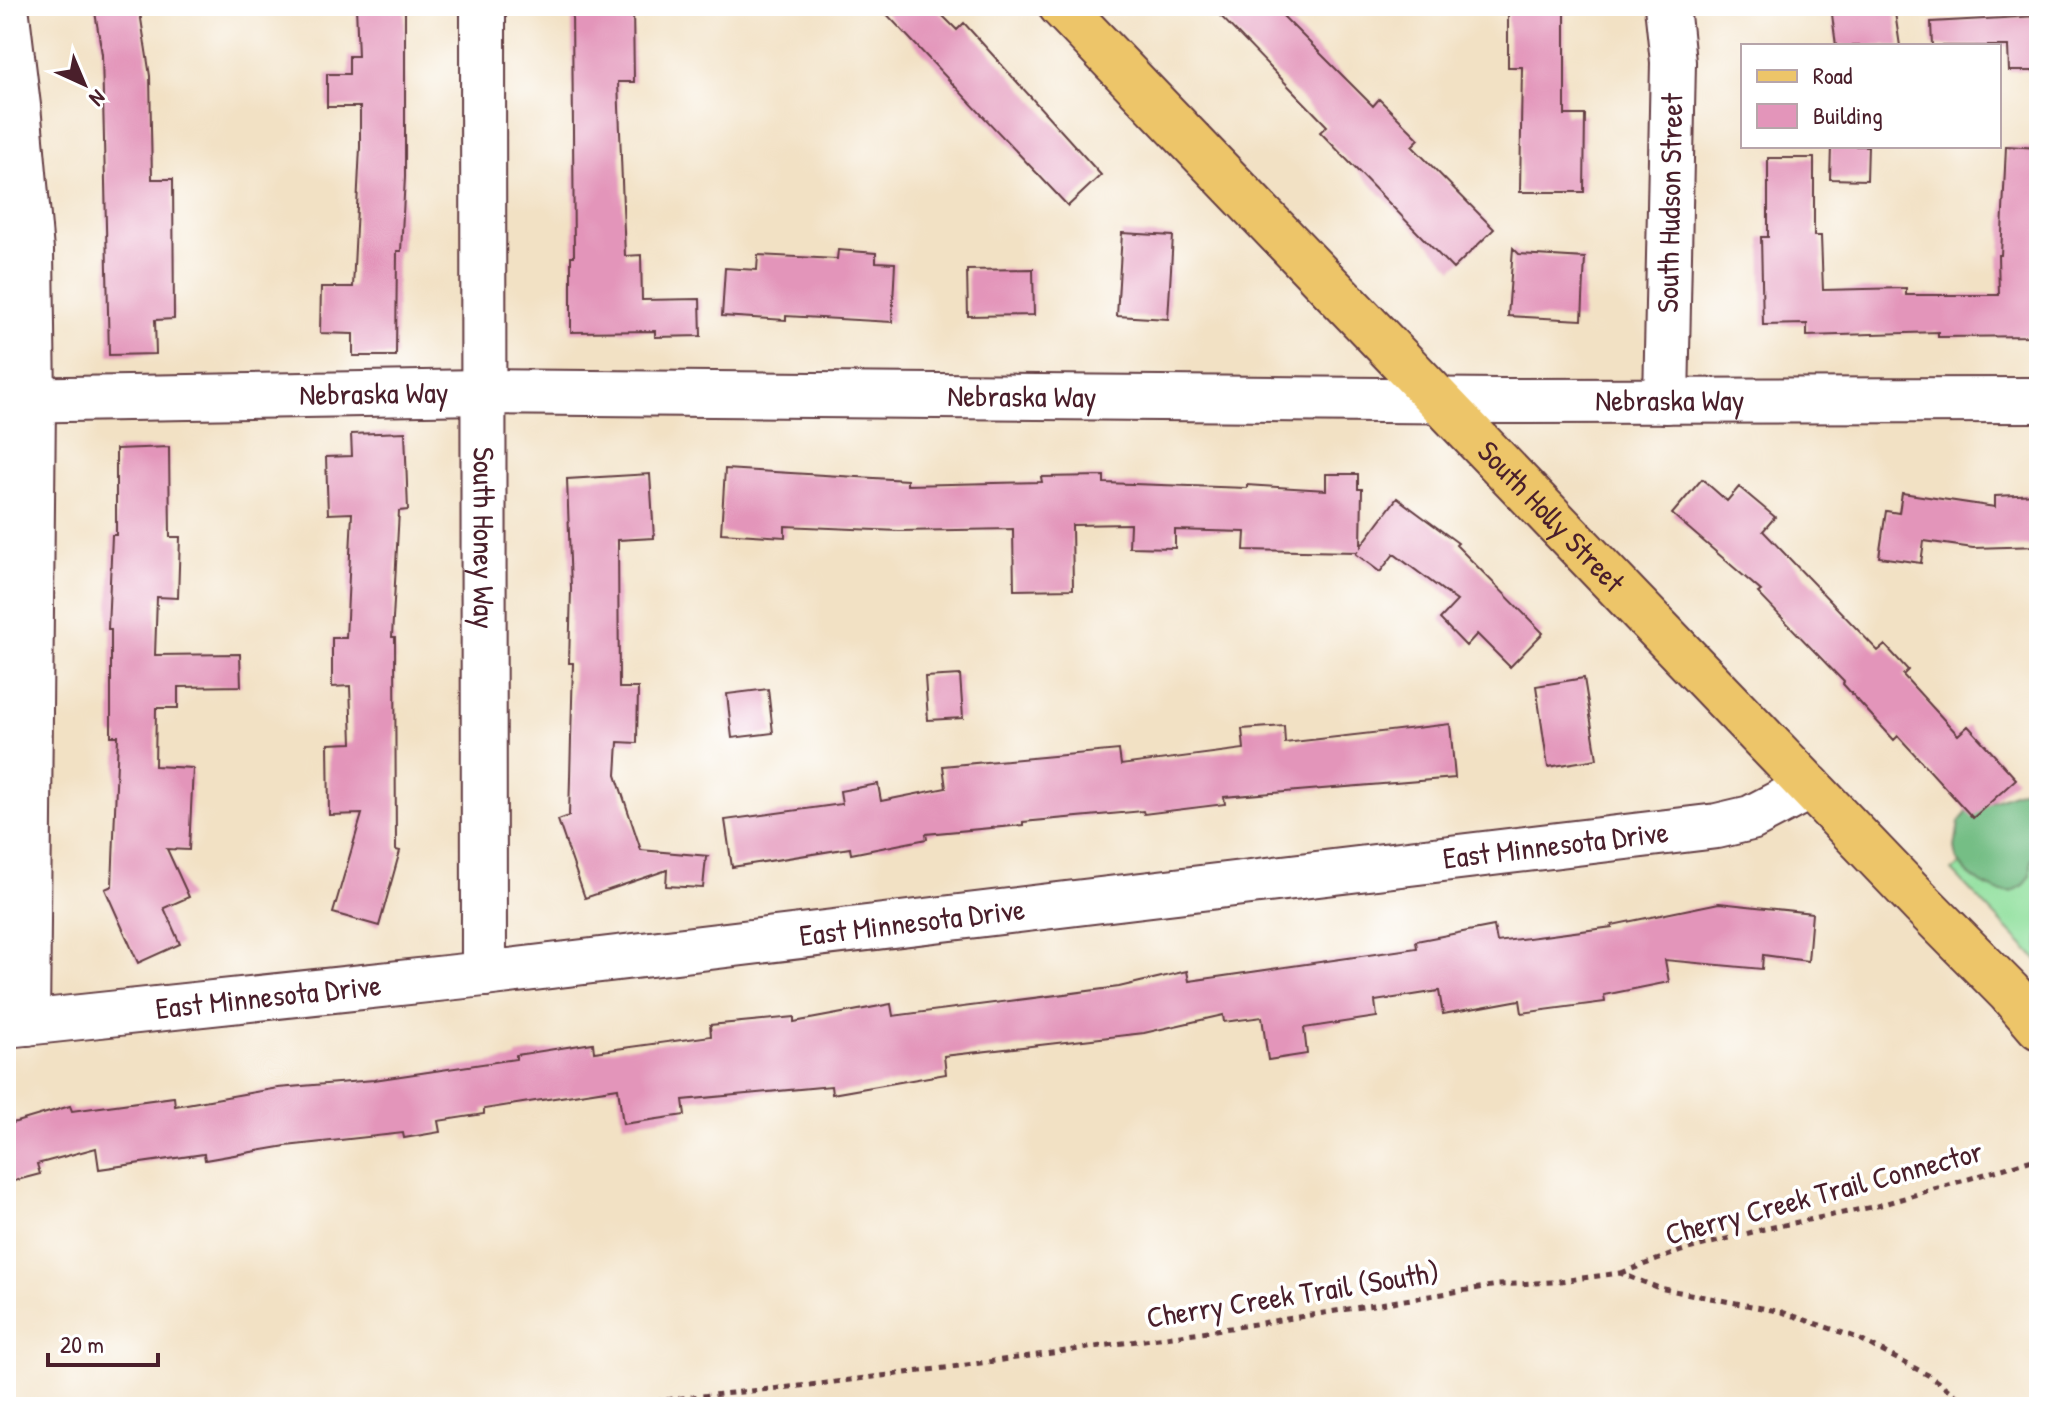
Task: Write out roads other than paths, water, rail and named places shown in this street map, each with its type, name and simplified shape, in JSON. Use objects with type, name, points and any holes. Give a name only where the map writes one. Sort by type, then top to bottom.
[{"type":"main road","name":"South Holly Street","points":[[1061,6],[2009,992],[2039,1027]]},
{"type":"street","name":"South Honey Way","points":[[483,6],[484,974]]},
{"type":"street","name":"South Hudson Street","points":[[1666,401],[1673,62],[1667,6]]},
{"type":"street","points":[[6,7],[31,251],[19,400],[16,1024]]},
{"type":"street","name":"Nebraska Way","points":[[19,400],[482,392],[1439,401],[2039,400]]},
{"type":"street","name":"East Minnesota Drive","points":[[16,1024],[484,974],[1717,826],[1751,818],[1810,787]]}]
